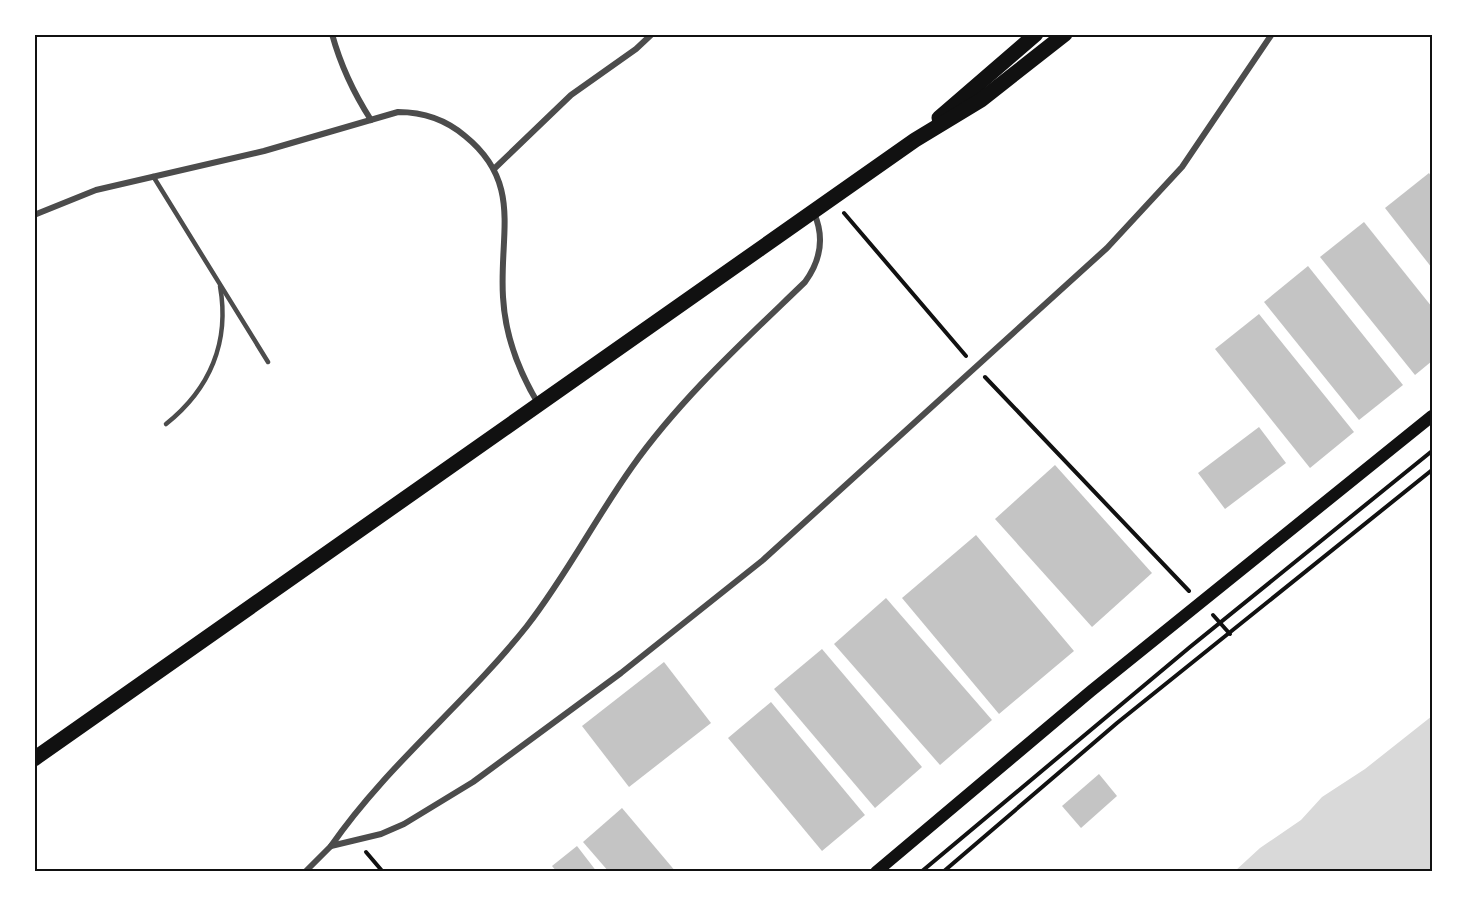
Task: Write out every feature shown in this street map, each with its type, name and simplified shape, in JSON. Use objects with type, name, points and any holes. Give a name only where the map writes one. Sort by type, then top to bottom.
[{"type":"main road","points":[[915,140],[1036,34]]},
{"type":"main road","points":[[34,759],[915,140],[981,100],[1065,34]]},
{"type":"main road","points":[[876,872],[1091,691],[1432,416]]},
{"type":"street","points":[[332,34],[340,64],[352,92],[371,120]]},
{"type":"street","points":[[495,168],[571,95],[636,49],[652,34]]},
{"type":"street","points":[[331,846],[381,834],[439,805],[621,673],[763,560],[1107,248],[1182,167],[1272,34]]},
{"type":"street","points":[[34,215],[96,190],[264,151],[398,112],[414,112],[436,118],[457,129],[478,146],[495,168],[504,197],[503,298],[513,350],[523,378],[539,405]]},
{"type":"street","points":[[305,872],[331,846],[380,784],[465,697],[527,625],[561,580],[632,467],[682,405],[805,282],[818,260],[820,248],[819,226],[813,212]]},
{"type":"lane","points":[[153,176],[268,362]]},
{"type":"lane","points":[[166,424],[196,396],[216,360],[223,322],[219,284]]},
{"type":"path","points":[[832,199],[976,368],[1230,634]]},
{"type":"path","points":[[921,872],[1221,622],[1432,451]]},
{"type":"path","points":[[943,872],[1117,723],[1432,470]]},
{"type":"path","points":[[356,840],[383,872]]},
{"type":"shaded area","points":[[1432,716],[1432,871],[1235,871],[1260,848],[1301,820],[1322,797],[1365,769]]},
{"type":"building","points":[[1429,173],[1432,178],[1432,268],[1385,208]]},
{"type":"building","points":[[1364,222],[1432,307],[1432,361],[1415,375],[1320,257]]},
{"type":"building","points":[[1308,266],[1403,385],[1359,420],[1264,302]]},
{"type":"building","points":[[1259,314],[1354,432],[1310,468],[1215,349]]},
{"type":"building","points":[[1259,427],[1286,463],[1225,509],[1198,473]]},
{"type":"building","points":[[1055,465],[1152,573],[1092,627],[995,519]]},
{"type":"building","points":[[976,535],[1074,651],[999,714],[902,598]]},
{"type":"building","points":[[886,598],[992,720],[940,765],[834,644]]},
{"type":"building","points":[[822,649],[922,767],[875,808],[774,689]]},
{"type":"building","points":[[664,662],[711,723],[629,787],[582,726]]},
{"type":"building","points":[[771,702],[865,815],[822,851],[728,738]]},
{"type":"building","points":[[1099,774],[1117,796],[1081,828],[1062,806]]},
{"type":"building","points":[[622,808],[676,872],[609,872],[583,842]]},
{"type":"building","points":[[577,846],[597,872],[557,872],[552,866]]}]
